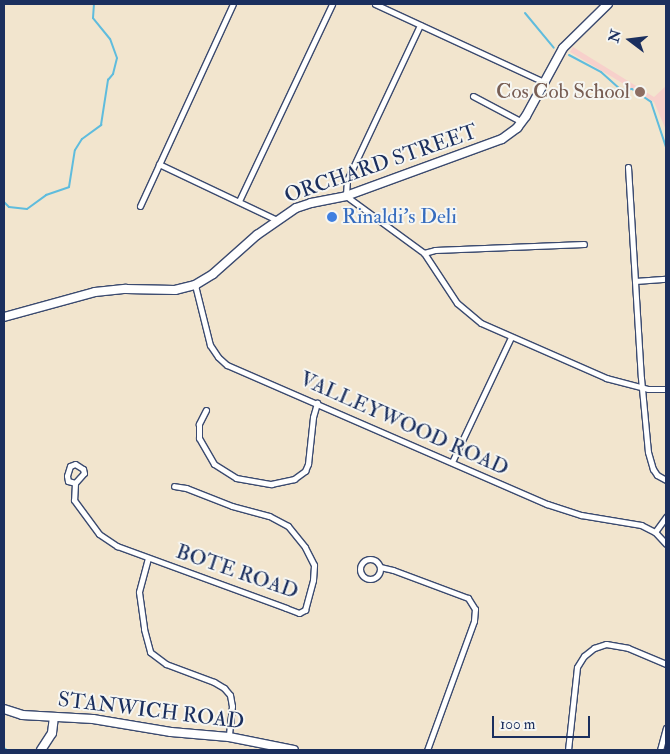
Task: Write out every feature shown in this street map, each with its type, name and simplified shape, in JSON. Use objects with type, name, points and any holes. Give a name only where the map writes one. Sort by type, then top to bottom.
[{"type":"street","points":[[140,206],[233,4]]},
{"type":"street","points":[[239,201],[332,4]]},
{"type":"street","points":[[375,4],[544,82]]},
{"type":"street","name":"ORCHARD STREET","points":[[4,317],[100,291],[175,290],[195,285],[213,274],[277,220],[304,205],[346,196],[493,144],[510,134],[522,122],[566,44],[608,4]]},
{"type":"street","points":[[420,25],[347,180],[346,196],[424,254],[462,308],[481,323],[606,378],[642,388],[666,389]]},
{"type":"street","points":[[473,96],[522,122]]},
{"type":"street","points":[[159,164],[277,220]]},
{"type":"street","points":[[628,167],[642,388],[650,458],[658,475],[666,480]]},
{"type":"street","points":[[424,254],[435,250],[584,244]]},
{"type":"street","points":[[635,281],[666,279]]},
{"type":"street","name":"VALLEYWOOD ROAD","points":[[195,285],[210,345],[221,361],[564,510],[630,522],[655,532],[666,544]]},
{"type":"street","points":[[452,462],[511,337]]},
{"type":"street","points":[[206,410],[199,424],[199,438],[214,464],[223,472],[236,478],[271,484],[294,479],[305,471],[308,464],[313,417],[317,403]]},
{"type":"street","name":"BOTE ROAD","points":[[75,483],[74,500],[99,534],[117,546],[299,613],[305,610],[313,580],[314,565],[305,547],[288,526],[269,516],[232,506],[186,488],[174,486]]},
{"type":"street","points":[[655,532],[666,517]]},
{"type":"street","points":[[148,558],[139,592],[145,636],[150,652],[166,664],[214,682],[224,688],[230,695],[232,706],[229,737]]},
{"type":"street","points":[[380,567],[377,576],[372,579],[363,576],[360,570],[361,564],[368,559],[375,560],[380,567],[394,570],[468,598],[475,609],[474,621],[427,750]]},
{"type":"street","points":[[568,750],[577,667],[584,656],[594,648],[606,644],[628,648],[666,664]]},
{"type":"street","name":"STANWICH ROAD","points":[[4,709],[17,714],[93,719],[171,732],[229,737],[294,750]]},
{"type":"street","points":[[41,750],[52,733],[54,716]]},
{"type":"street","points":[[660,750],[666,728]]},
{"type":"shaded area","name":"Cos Cob School","points":[[573,47],[654,97],[666,86],[666,130],[654,102],[570,52]]},
{"type":"waterway","points":[[4,202],[9,207],[27,209],[46,195],[69,187],[75,150],[82,139],[101,125],[108,80],[113,74],[117,58],[110,39],[93,18],[94,4]]},
{"type":"waterway","points":[[525,13],[554,48]]},
{"type":"waterway","points":[[569,55],[601,72],[621,90],[632,89],[651,102],[666,147]]},
{"type":"place","name":"Cos Cob School","points":[[640,92]]},
{"type":"place","name":"Rinaldi's Deli","points":[[332,217]]}]
